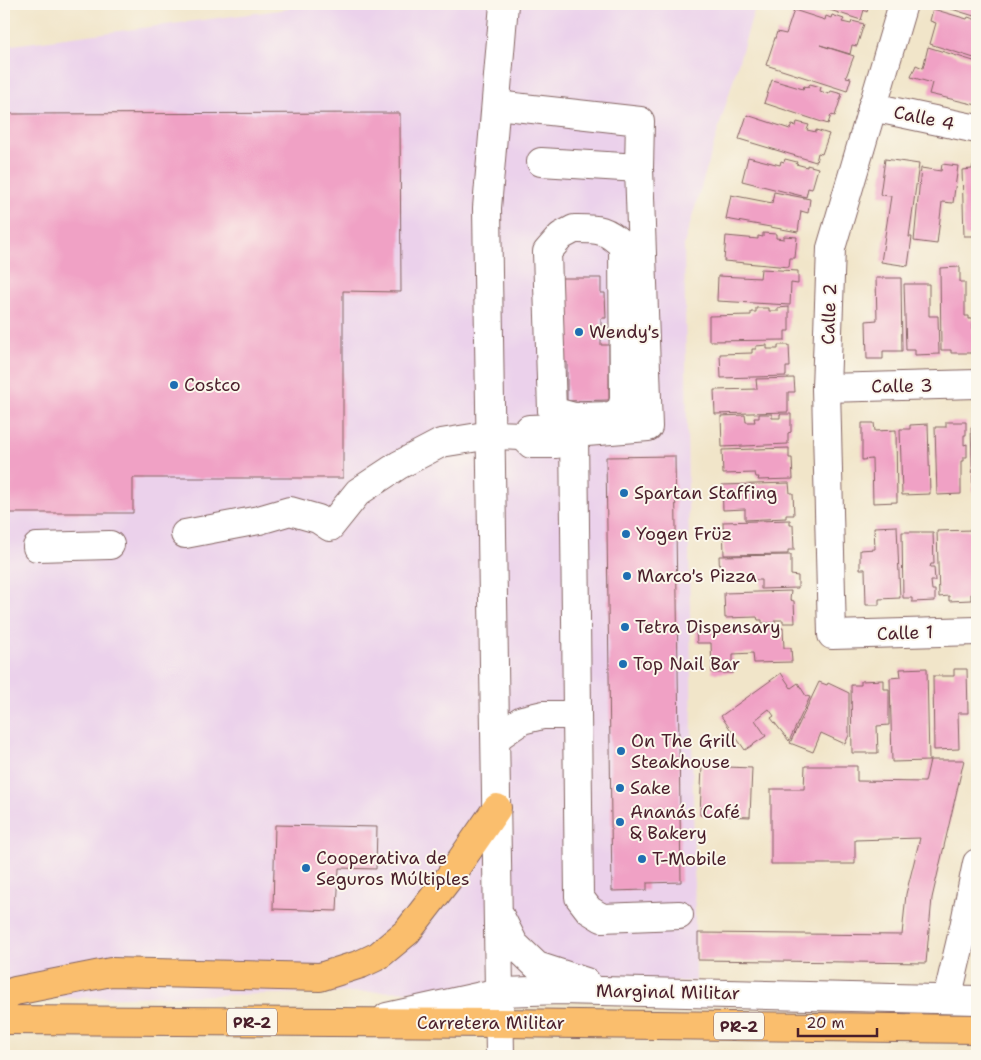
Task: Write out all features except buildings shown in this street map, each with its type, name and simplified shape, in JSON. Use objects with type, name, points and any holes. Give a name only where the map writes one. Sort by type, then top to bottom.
[{"type":"main road","points":[[4,996],[16,991],[111,972],[320,977],[361,964],[378,956],[407,932],[448,879],[497,808]]},
{"type":"main road","name":"Carretera Militar","points":[[4,1020],[500,1023],[977,1029]]},
{"type":"street","points":[[500,1056],[487,208],[504,4]]},
{"type":"street","name":"Calle 2","points":[[832,635],[826,388],[831,248],[903,4]]},
{"type":"street","points":[[185,534],[259,520],[290,511],[318,519],[330,527],[358,492],[399,465],[441,443],[491,435],[522,436],[529,428],[648,427],[639,168],[640,121],[496,105]]},
{"type":"street","name":"Calle 4","points":[[872,107],[977,129]]},
{"type":"street","points":[[541,162],[639,168]]},
{"type":"street","points":[[571,428],[611,416],[620,410],[624,400],[623,246],[613,234],[599,229],[574,229],[561,236],[547,252],[552,411],[571,428],[579,897],[588,910],[602,918],[679,915]]},
{"type":"street","name":"Calle 3","points":[[826,388],[977,384]]},
{"type":"street","points":[[38,547],[110,545]]},
{"type":"street","name":"Calle 1","points":[[832,635],[977,631]]},
{"type":"street","points":[[496,738],[522,720],[543,715],[576,715]]},
{"type":"street","points":[[947,999],[977,864]]},
{"type":"street","points":[[499,913],[514,944],[538,966],[611,991]]},
{"type":"street","name":"Marginal Militar","points":[[362,1023],[500,992],[560,990],[977,1000]]},
{"type":"shaded area","points":[[289,4],[756,4],[684,244],[696,981],[463,990],[76,998],[4,995],[4,46],[288,9]]},
{"type":"place","name":"Wendy's","points":[[579,332]]},
{"type":"place","name":"Costco","points":[[174,385]]},
{"type":"place","name":"Spartan Staffing","points":[[624,493]]},
{"type":"place","name":"Yogen Früz","points":[[626,534]]},
{"type":"place","name":"Marco's Pizza","points":[[627,576]]},
{"type":"place","name":"Tetra Dispensary","points":[[625,627]]},
{"type":"place","name":"Top Nail Bar","points":[[623,664]]},
{"type":"place","name":"On The Grill Steakhouse","points":[[621,751]]},
{"type":"place","name":"Sake","points":[[620,788]]},
{"type":"place","name":"Ananás Café & Bakery","points":[[620,822]]},
{"type":"place","name":"T-Mobile","points":[[642,859]]},
{"type":"place","name":"Cooperativa de Seguros Múltiples","points":[[306,868]]}]
